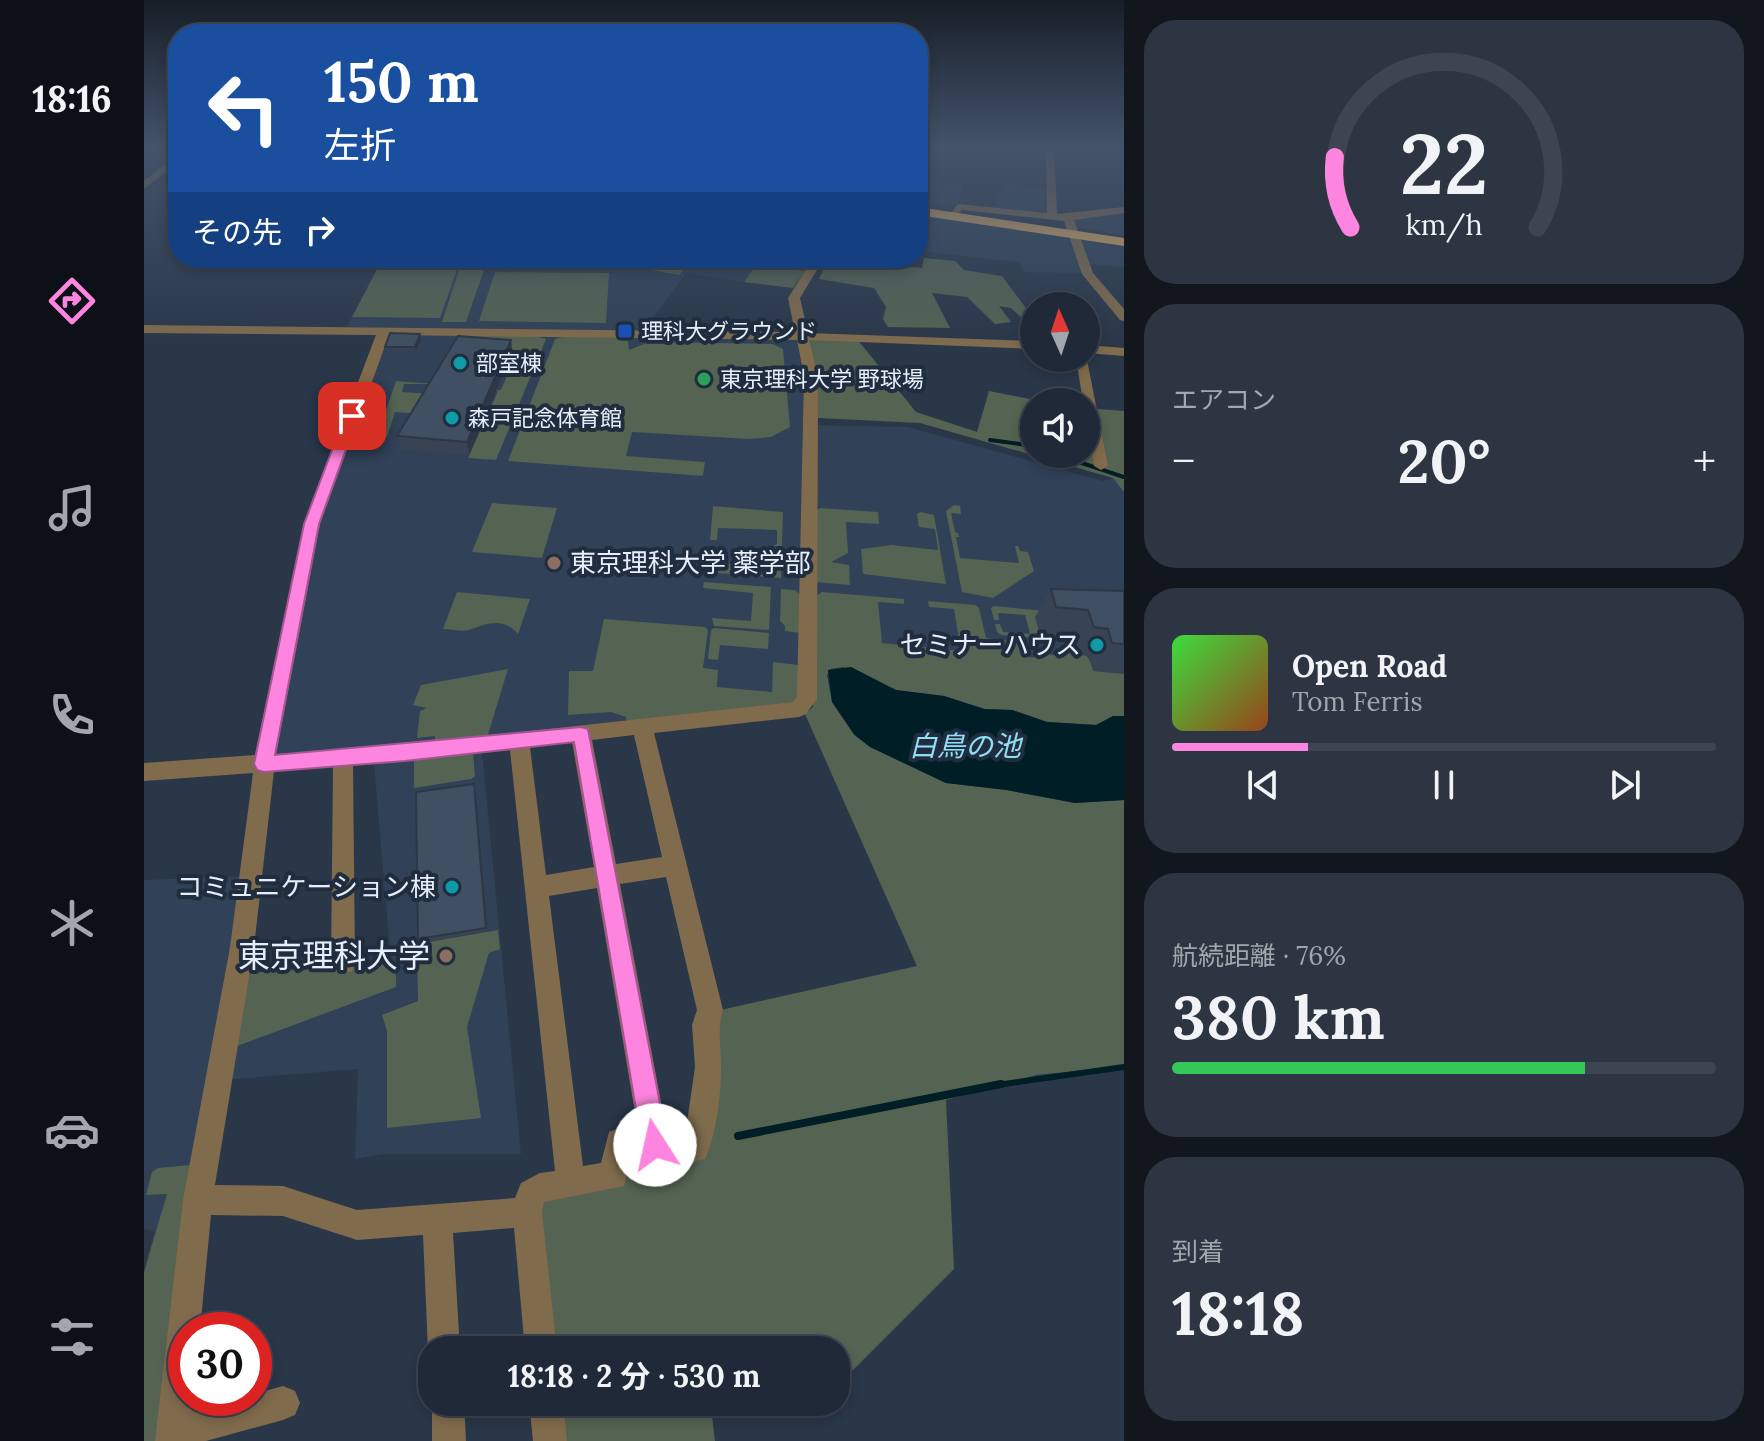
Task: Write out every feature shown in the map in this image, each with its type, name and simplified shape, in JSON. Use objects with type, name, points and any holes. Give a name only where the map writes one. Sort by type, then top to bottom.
[{"type":"highway","points":[[954,213],[1070,227]]},
{"type":"highway","points":[[958,213],[1070,227],[1124,240]]},
{"type":"street","points":[[1031,213],[1052,215],[1070,227],[1088,274],[1124,317]]},
{"type":"street","points":[[1070,227],[1114,213]]},
{"type":"street","points":[[144,772],[343,758],[799,709],[807,699],[811,376],[794,298],[812,268]]},
{"type":"street","points":[[144,329],[930,338],[1020,344]]},
{"type":"street","points":[[283,1403],[172,1437],[198,1200],[242,947],[264,764],[312,524],[384,331]]},
{"type":"street","points":[[1100,350],[1124,352]]},
{"type":"street","points":[[1084,372],[1101,466]]},
{"type":"street","points":[[540,1336],[527,1212],[531,1193],[540,1188],[614,1176],[619,1142],[655,1145],[686,1153],[695,1149],[699,1140],[708,1067],[705,1025],[710,1010],[642,727]]},
{"type":"street","points":[[581,734],[655,1145]]},
{"type":"street","points":[[519,741],[571,1183]]},
{"type":"street","points":[[343,758],[343,962]]},
{"type":"street","points":[[536,887],[676,865]]},
{"type":"street","points":[[198,1200],[283,1201],[357,1225],[527,1212]]},
{"type":"street","points":[[437,1217],[443,1336]]},
{"type":"street","points":[[448,1416],[449,1441]]},
{"type":"street","points":[[547,1416],[550,1441]]},
{"type":"shaded area","points":[[1124,213],[1124,235],[1072,227],[1072,219]]},
{"type":"shaded area","points":[[928,216],[1070,237],[1083,273],[1024,272],[1019,262],[928,252]]},
{"type":"shaded area","points":[[1078,238],[1124,245],[1124,267],[1087,264]]},
{"type":"shaded area","points":[[378,268],[754,268],[744,282],[686,273],[643,332],[346,328]]},
{"type":"shaded area","name":"東京理科大学 薬学部","points":[[384,336],[797,340],[804,374],[798,699],[794,703],[431,744],[274,757],[314,525]]},
{"type":"shaded area","name":"東京理科大学 薬学部","points":[[816,425],[908,427],[1020,458],[1020,468],[1055,468],[1102,481],[1113,478],[1124,491],[1124,693],[815,648]]},
{"type":"shaded area","name":"東京理科大学","points":[[482,752],[521,1154],[385,1154],[355,1159],[358,1069],[225,1080],[244,973],[391,964],[374,763]]},
{"type":"shaded area","name":"東京理科大学","points":[[245,876],[237,948],[229,949],[213,1047],[176,1312],[168,1312],[168,1369],[158,1441],[144,1441],[144,880]]},
{"type":"green space","points":[[928,258],[955,261],[964,270],[1002,276],[1020,300],[1020,316],[1011,308],[999,306],[1011,322],[995,324],[967,297],[932,293],[950,328],[888,327],[883,319],[886,307],[874,288],[819,279],[824,268],[928,268]]},
{"type":"green space","points":[[378,268],[458,268],[440,318],[352,317]]},
{"type":"green space","points":[[460,268],[485,268],[466,322],[442,322]]},
{"type":"green space","points":[[641,268],[685,268],[679,275]]},
{"type":"green space","points":[[754,268],[805,271],[793,288],[744,282]]},
{"type":"green space","points":[[495,272],[609,273],[606,323],[479,321]]},
{"type":"green space","points":[[473,335],[536,336],[546,339],[534,369],[506,367],[471,339]]},
{"type":"green space","points":[[620,337],[620,340],[628,341],[629,350],[649,342],[773,344],[783,349],[790,427],[771,437],[749,439],[632,432],[626,456],[705,462],[703,476],[508,461],[555,339]]},
{"type":"green space","points":[[805,338],[857,339],[916,412],[977,432],[989,391],[1020,397],[1020,451],[920,423],[818,418]]},
{"type":"green space","points":[[509,371],[532,373],[496,460],[468,458],[498,391],[472,391],[501,390]]},
{"type":"green space","points":[[396,381],[435,384],[404,384],[402,392],[431,394],[420,414],[395,412],[387,437],[382,436],[383,431],[379,431]]},
{"type":"green space","points":[[1100,409],[1124,411],[1124,492],[1113,478],[1078,468],[1100,468]]},
{"type":"green space","points":[[492,503],[557,508],[542,558],[472,552]]},
{"type":"green space","points":[[954,505],[960,506],[961,514],[951,513],[959,537],[956,537],[960,558],[1019,563],[1015,546],[1018,546],[1020,551],[1028,552],[1034,571],[993,598],[962,592],[946,511]]},
{"type":"green space","points":[[713,506],[783,512],[782,546],[773,546],[777,544],[777,530],[718,528],[717,540],[710,540]]},
{"type":"green space","points":[[820,508],[878,512],[879,524],[846,522],[848,553],[831,562],[849,565],[850,585],[815,582],[815,512]]},
{"type":"green space","points":[[917,514],[934,515],[946,584],[863,574],[861,549],[891,545],[938,550],[935,529],[919,527]]},
{"type":"green space","points":[[708,548],[716,548],[715,562],[776,569],[777,554],[773,551],[782,552],[781,578],[705,572]]},
{"type":"green space","points":[[704,582],[771,587],[769,630],[714,626],[712,618],[751,621],[753,593],[703,588]]},
{"type":"green space","points":[[781,589],[795,590],[801,596],[800,633],[785,631],[780,621]]},
{"type":"green space","points":[[457,592],[530,599],[518,634],[501,623],[466,631],[443,629]]},
{"type":"green space","points":[[822,592],[904,599],[904,604],[878,602],[882,643],[961,651],[954,609],[929,607],[928,601],[975,605],[979,608],[986,638],[1021,642],[1025,657],[1043,658],[1043,654],[1066,656],[1064,646],[1084,653],[1094,671],[1124,673],[1124,716],[1113,716],[1097,725],[1047,722],[1012,710],[985,709],[944,696],[896,690],[843,667],[830,669],[827,675],[832,702],[854,735],[870,747],[946,783],[1075,803],[1124,800],[1124,1066],[1036,1075],[946,1100],[954,1269],[850,1373],[850,1336],[546,1336],[535,1198],[616,1183],[624,1149],[689,1159],[716,1011],[917,966],[805,714],[813,707],[815,597]]},
{"type":"green space","points":[[991,608],[1076,614],[1072,641],[1001,635],[995,624],[1000,624],[1003,632],[1030,634],[1025,615],[998,613],[999,620],[994,620]]},
{"type":"green space","points":[[604,619],[705,627],[708,630],[703,668],[718,670],[717,687],[772,692],[773,662],[799,665],[798,699],[794,703],[627,722],[626,717],[611,712],[568,715],[569,671],[593,671]]},
{"type":"green space","points":[[711,630],[769,633],[768,649],[720,645],[718,660],[708,659]]},
{"type":"green space","points":[[508,669],[487,738],[435,744],[435,736],[417,738],[420,711],[427,708],[413,705],[421,685]]},
{"type":"green space","points":[[473,753],[475,776],[471,779],[414,788],[414,759]]},
{"type":"green space","points":[[498,930],[500,949],[489,953],[467,1027],[481,1118],[387,1128],[387,1031],[382,1015],[418,1001],[417,944]]},
{"type":"green space","points":[[391,964],[393,971],[396,971],[396,987],[232,1048],[244,973]]},
{"type":"green space","points":[[190,1165],[173,1312],[168,1312],[168,1355],[158,1441],[144,1441],[144,1272],[167,1194],[146,1195],[152,1172],[158,1168]]},
{"type":"green space","points":[[554,1416],[712,1416],[715,1441],[557,1441]]},
{"type":"water","name":"白鳥の池","points":[[851,667],[896,690],[944,696],[984,709],[1012,710],[1047,722],[1096,725],[1113,716],[1124,716],[1124,800],[1075,803],[1007,790],[946,783],[870,747],[854,734],[832,702],[828,670]]},
{"type":"building","points":[[390,333],[420,334],[415,347],[385,347]]},
{"type":"building","points":[[458,336],[511,340],[467,442],[397,436]]},
{"type":"building","points":[[1051,589],[1124,591],[1124,644],[1112,643],[1108,629],[1094,627],[1088,610],[1056,607]]},
{"type":"building","name":"コミュニケーション棟","points":[[474,784],[486,928],[418,939],[416,792]]},
{"type":"waterway","points":[[990,440],[1020,444]]},
{"type":"waterway","points":[[1097,468],[1124,477]]},
{"type":"waterway","points":[[993,1086],[1124,1067]]},
{"type":"waterway","points":[[993,1086],[1001,1084]]},
{"type":"waterway","points":[[738,1136],[993,1086]]},
{"type":"place","name":"理科大グラウンド","points":[[625,331]]},
{"type":"place","name":"部室棟","points":[[460,363]]},
{"type":"place","name":"東京理科大学 野球場","points":[[704,379]]},
{"type":"place","name":"森戸記念体育館","points":[[452,418]]},
{"type":"place","name":"東京理科大学 薬学部","points":[[554,563]]},
{"type":"place","name":"セミナーハウス","points":[[1097,645]]},
{"type":"place","name":"コミュニケーション棟","points":[[452,887]]},
{"type":"place","name":"東京理科大学","points":[[446,956]]},
{"type":"route","points":[[352,416],[312,524],[264,764],[581,734],[655,1145]]}]
